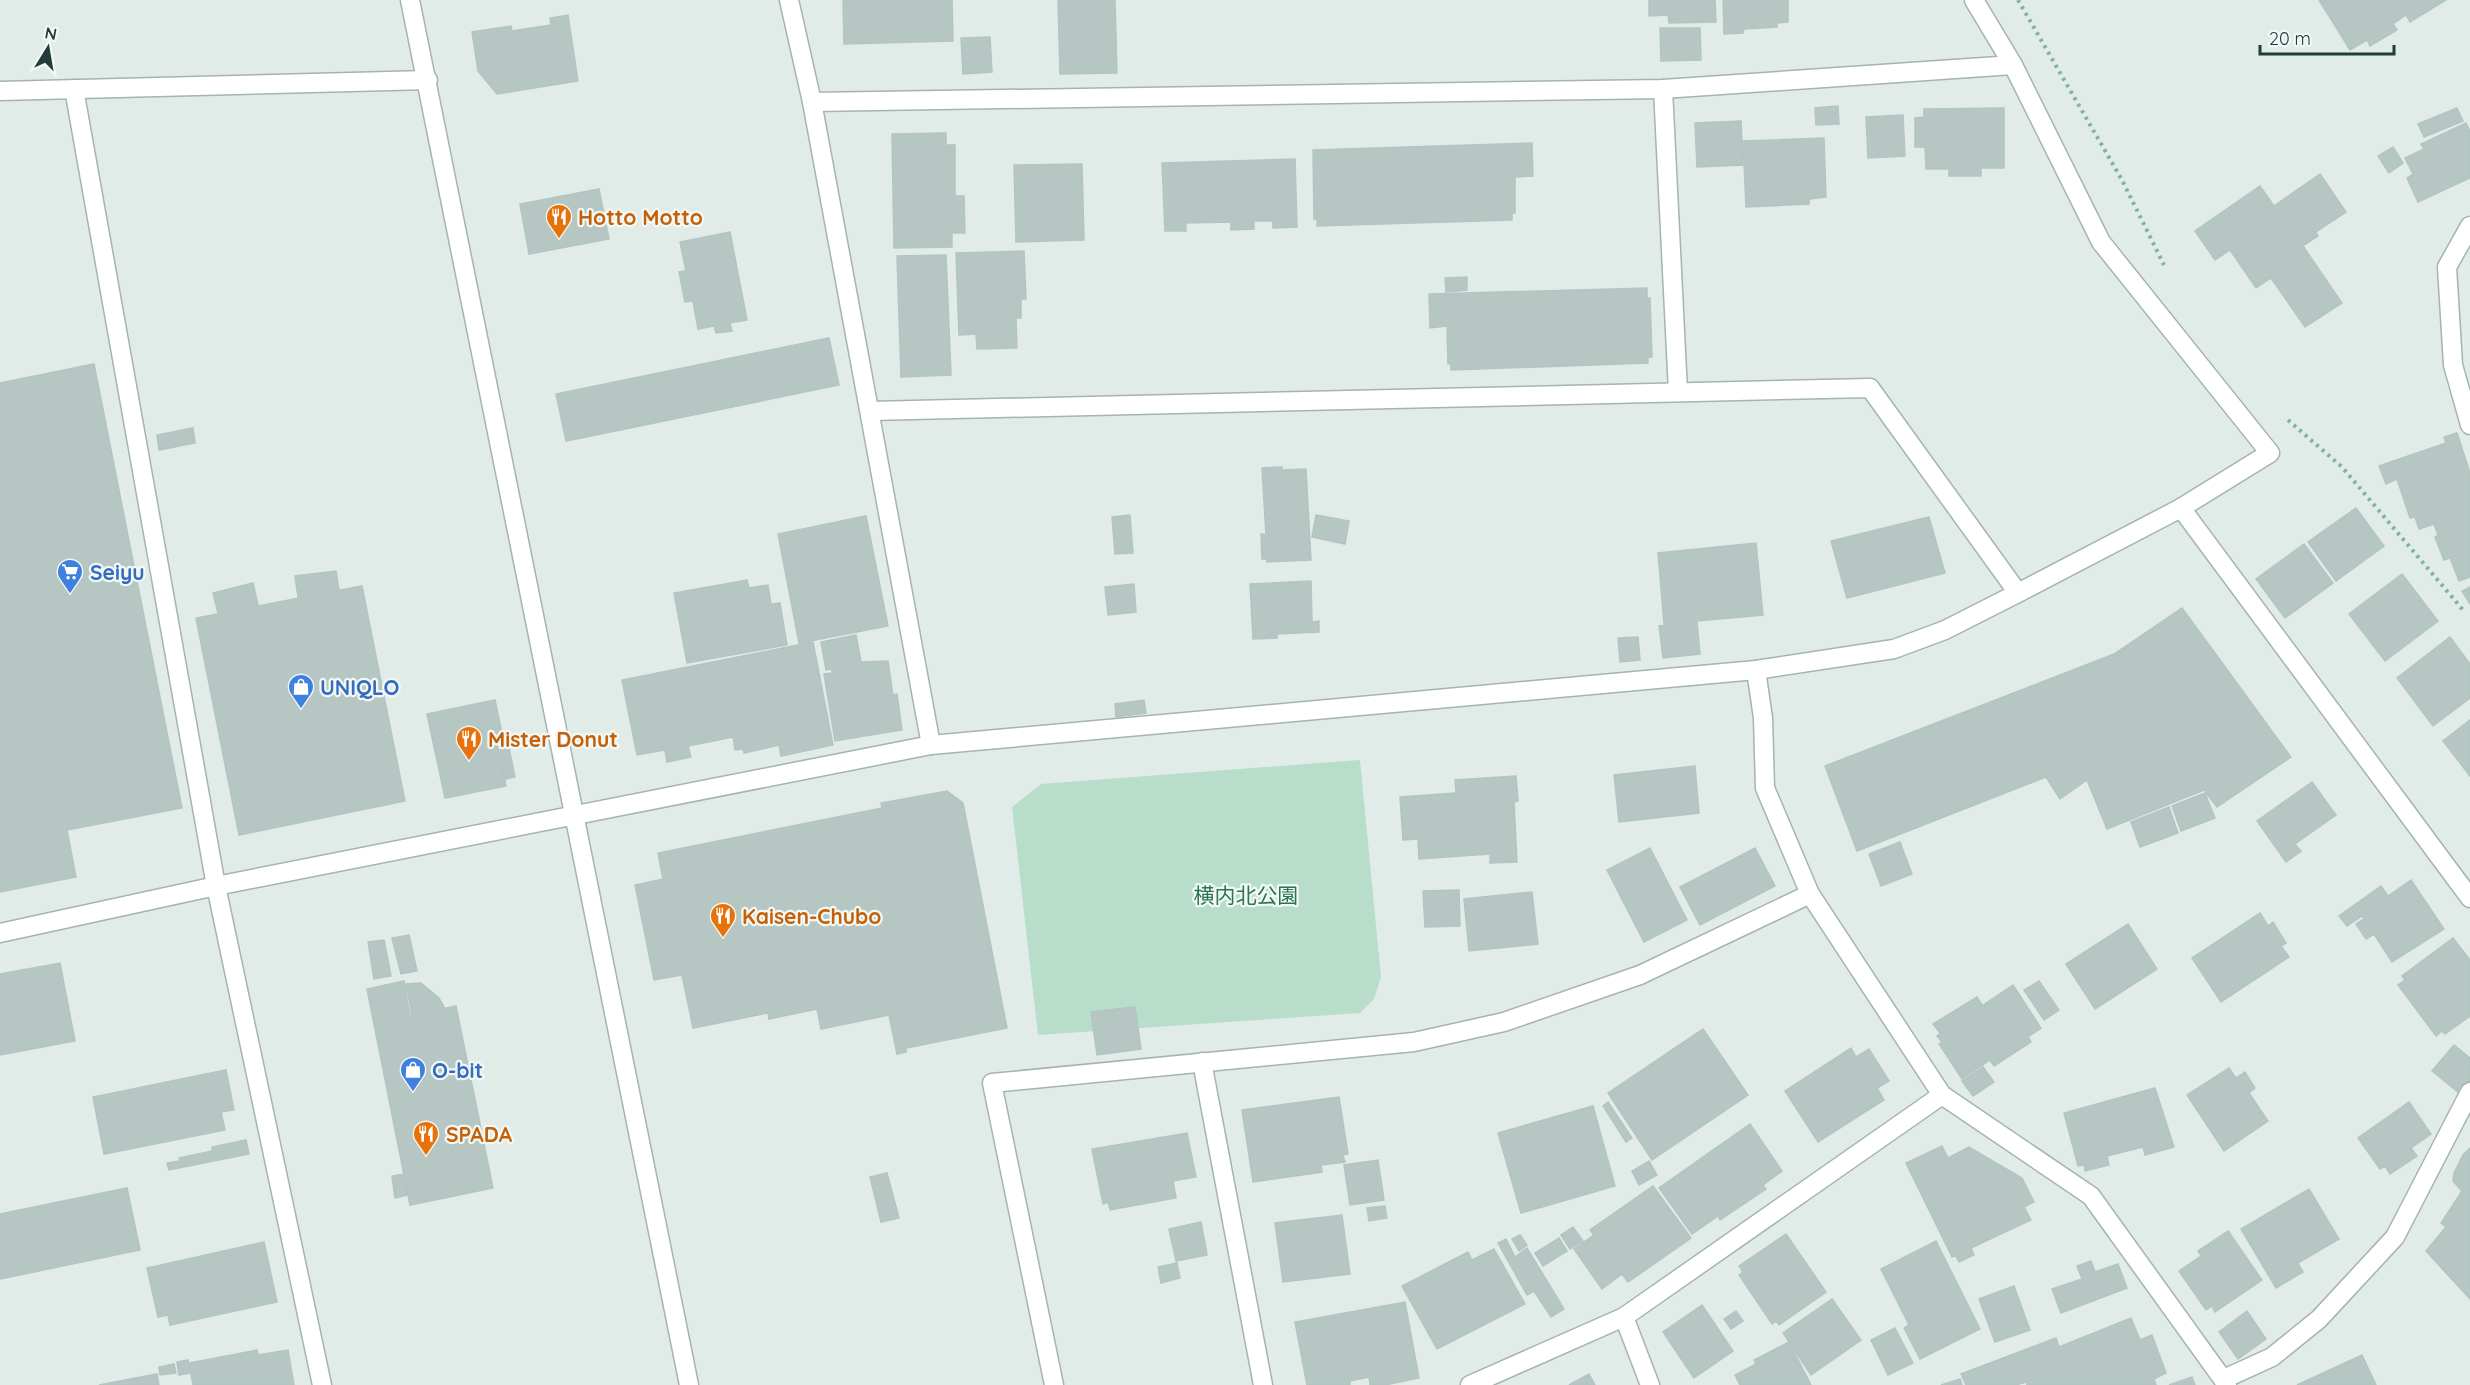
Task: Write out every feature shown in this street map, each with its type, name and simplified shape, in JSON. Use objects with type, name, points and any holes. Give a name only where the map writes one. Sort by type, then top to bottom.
[{"type":"street","points":[[410,0],[428,80],[689,1385]]},
{"type":"street","points":[[789,0],[812,102],[931,745]]},
{"type":"street","points":[[0,933],[216,886],[931,745],[1756,670],[1894,649],[1945,630],[2181,508],[2270,453],[2101,242],[2013,65],[1974,0]]},
{"type":"street","points":[[812,102],[1663,89],[2013,65]]},
{"type":"street","points":[[0,91],[428,80]]},
{"type":"street","points":[[74,89],[216,886],[322,1385]]},
{"type":"street","points":[[1663,89],[1678,392]]},
{"type":"street","points":[[2470,226],[2447,267],[2453,365],[2470,425]]},
{"type":"street","points":[[870,411],[1870,388],[2018,594]]},
{"type":"street","points":[[2181,508],[2470,898]]},
{"type":"street","points":[[1756,670],[1763,718],[1765,788],[1810,894],[1942,1095],[2091,1196],[2225,1382],[2272,1357],[2319,1319],[2395,1237],[2470,1092]]},
{"type":"street","points":[[1054,1385],[992,1083],[1414,1042],[1504,1022],[1640,975],[1810,894]]},
{"type":"street","points":[[1202,1062],[1263,1385]]},
{"type":"street","points":[[1470,1385],[1624,1317],[1942,1095]]},
{"type":"street","points":[[1624,1317],[1650,1385]]},
{"type":"path","points":[[2018,0],[2122,180],[2167,271]]},
{"type":"path","points":[[2281,414],[2342,467],[2463,610]]},
{"type":"green space","name":"横内北公園","points":[[1360,760],[1381,977],[1374,999],[1360,1013],[1038,1035],[1012,807],[1041,784]]},
{"type":"building","points":[[843,0],[952,0],[953,41],[844,44]]},
{"type":"building","points":[[1058,0],[1115,0],[1117,73],[1060,74]]},
{"type":"building","points":[[1649,0],[1715,0],[1716,22],[1669,23],[1668,15],[1649,16]]},
{"type":"building","points":[[1723,0],[1788,0],[1788,22],[1777,23],[1777,27],[1744,29],[1743,33],[1724,34]]},
{"type":"building","points":[[2319,0],[2446,0],[2410,22],[2406,15],[2393,24],[2397,30],[2370,46],[2367,40],[2350,50]]},
{"type":"building","points":[[568,15],[578,81],[497,94],[478,71],[472,32],[511,26],[512,31],[551,25],[550,18]]},
{"type":"building","points":[[1660,28],[1700,28],[1701,60],[1661,61]]},
{"type":"building","points":[[990,37],[992,72],[963,74],[961,38]]},
{"type":"building","points":[[1838,106],[1839,124],[1816,125],[1815,108]]},
{"type":"building","points":[[2004,108],[2004,168],[1981,168],[1981,176],[1949,176],[1949,169],[1926,169],[1925,147],[1915,147],[1915,118],[1924,117],[1924,109]]},
{"type":"building","points":[[2457,108],[2463,121],[2424,137],[2418,124]]},
{"type":"building","points":[[1903,115],[1905,156],[1868,158],[1866,117]]},
{"type":"building","points":[[1741,121],[1743,165],[1697,167],[1695,123]]},
{"type":"building","points":[[2466,123],[2470,131],[2470,178],[2418,202],[2407,178],[2413,174],[2405,158],[2424,149],[2421,144]]},
{"type":"building","points":[[946,133],[946,145],[955,145],[955,196],[964,196],[965,233],[952,233],[952,247],[894,248],[892,134]]},
{"type":"building","points":[[1824,138],[1826,197],[1809,199],[1809,204],[1746,207],[1743,141]]},
{"type":"building","points":[[1532,143],[1533,176],[1515,177],[1515,213],[1512,213],[1512,220],[1317,226],[1317,219],[1314,219],[1313,150]]},
{"type":"building","points":[[2393,147],[2403,163],[2389,173],[2378,156]]},
{"type":"building","points":[[1295,159],[1297,227],[1273,228],[1273,221],[1254,221],[1254,229],[1231,230],[1231,222],[1186,223],[1186,231],[1165,231],[1162,163]]},
{"type":"building","points":[[1082,164],[1084,240],[1016,242],[1014,165]]},
{"type":"building","points":[[2320,174],[2346,212],[2316,232],[2318,236],[2303,246],[2342,303],[2305,327],[2271,278],[2256,288],[2230,250],[2215,260],[2195,231],[2260,186],[2274,206]]},
{"type":"building","points":[[599,189],[609,239],[529,254],[520,204]]},
{"type":"building","points":[[730,232],[747,320],[730,323],[732,331],[716,333],[714,326],[698,329],[693,301],[685,302],[679,272],[686,271],[680,242]]},
{"type":"building","points":[[1024,251],[1026,299],[1021,299],[1021,318],[1016,318],[1017,348],[977,349],[976,334],[959,335],[956,253]]},
{"type":"building","points":[[946,255],[951,375],[901,377],[897,256]]},
{"type":"building","points":[[1467,277],[1467,290],[1446,292],[1445,278]]},
{"type":"building","points":[[1647,288],[1647,298],[1650,298],[1652,357],[1648,357],[1648,363],[1451,370],[1451,363],[1448,364],[1447,326],[1430,328],[1429,294]]},
{"type":"building","points":[[829,338],[839,385],[566,441],[556,394]]},
{"type":"building","name":"Seiyu","points":[[94,364],[182,808],[67,830],[76,877],[0,892],[0,383]]},
{"type":"building","points":[[193,428],[195,443],[159,450],[157,435]]},
{"type":"building","points":[[2457,433],[2470,473],[2470,577],[2459,581],[2450,558],[2444,560],[2435,537],[2438,535],[2434,524],[2419,529],[2415,517],[2410,518],[2397,479],[2386,484],[2379,466],[2446,443],[2444,437]]},
{"type":"building","points":[[1282,467],[1282,470],[1306,469],[1311,560],[1267,562],[1267,559],[1262,559],[1261,534],[1266,535],[1262,468]]},
{"type":"building","points":[[2356,508],[2384,546],[2336,581],[2308,542]]},
{"type":"building","points":[[1130,515],[1133,553],[1115,554],[1112,517]]},
{"type":"building","points":[[1316,515],[1349,521],[1345,544],[1312,537]]},
{"type":"building","points":[[866,516],[888,626],[799,643],[778,534]]},
{"type":"building","points":[[1929,517],[1945,573],[1847,598],[1831,541]]},
{"type":"building","points":[[1756,543],[1763,615],[1664,624],[1658,553]]},
{"type":"building","points":[[2304,544],[2333,583],[2285,618],[2256,579]]},
{"type":"building","points":[[336,571],[339,590],[298,597],[295,576]]},
{"type":"building","points":[[2402,574],[2438,621],[2385,661],[2349,614]]},
{"type":"building","points":[[747,580],[749,588],[768,585],[771,604],[780,603],[787,645],[687,663],[674,593]]},
{"type":"building","points":[[1311,581],[1312,622],[1319,621],[1319,632],[1277,634],[1277,638],[1253,639],[1250,584]]},
{"type":"building","points":[[253,583],[258,605],[218,613],[213,593]]},
{"type":"building","points":[[1134,584],[1136,612],[1108,615],[1105,587]]},
{"type":"building","name":"UNIQLO","points":[[362,586],[405,801],[239,835],[196,618]]},
{"type":"building","points":[[2470,587],[2470,604],[2462,591]]},
{"type":"building","points":[[2182,608],[2291,757],[2217,807],[2204,790],[2107,829],[2087,780],[2060,799],[2046,777],[1857,851],[1825,766],[2114,654]]},
{"type":"building","points":[[1697,622],[1700,654],[1663,658],[1659,626]]},
{"type":"building","points":[[856,635],[861,662],[888,661],[893,695],[897,694],[902,730],[835,741],[824,674],[832,673],[832,669],[826,670],[821,642]]},
{"type":"building","points":[[1638,637],[1640,660],[1620,662],[1618,638]]},
{"type":"building","points":[[2450,637],[2470,664],[2470,698],[2433,726],[2397,678]]},
{"type":"building","points":[[813,642],[833,745],[781,756],[779,745],[744,753],[743,749],[735,750],[733,737],[688,746],[691,757],[667,762],[665,750],[637,755],[622,680]]},
{"type":"building","name":"Mister Donut","points":[[495,700],[503,738],[496,739],[506,786],[445,798],[427,714]]},
{"type":"building","points":[[1144,700],[1146,713],[1116,717],[1115,704]]},
{"type":"building","points":[[2470,720],[2470,776],[2443,741]]},
{"type":"building","points":[[509,748],[515,777],[505,779],[500,750]]},
{"type":"building","points":[[1695,766],[1699,813],[1619,822],[1614,775]]},
{"type":"building","points":[[1516,776],[1518,801],[1514,802],[1517,862],[1490,863],[1490,854],[1419,859],[1418,839],[1403,840],[1400,797],[1456,793],[1455,780]]},
{"type":"building","points":[[2312,782],[2336,815],[2295,844],[2301,851],[2286,862],[2257,821]]},
{"type":"building","points":[[947,791],[963,803],[1007,1028],[906,1048],[906,1052],[897,1054],[889,1015],[821,1029],[817,1009],[769,1019],[768,1013],[693,1028],[682,975],[654,980],[635,885],[663,879],[658,853],[882,808],[881,803]]},
{"type":"building","points":[[2205,793],[2215,818],[2181,831],[2172,806]]},
{"type":"building","points":[[2169,807],[2178,833],[2140,847],[2131,822]]},
{"type":"building","points":[[1900,842],[1912,874],[1881,886],[1869,854]]},
{"type":"building","points":[[1650,848],[1687,920],[1644,942],[1607,870]]},
{"type":"building","points":[[1755,848],[1775,886],[1700,925],[1680,887]]},
{"type":"building","points":[[2411,880],[2444,929],[2392,962],[2374,934],[2366,939],[2356,924],[2364,919],[2362,916],[2347,926],[2339,916],[2381,886],[2388,896]]},
{"type":"building","points":[[1459,890],[1460,926],[1425,927],[1423,891]]},
{"type":"building","points":[[1532,892],[1538,944],[1469,951],[1464,899]]},
{"type":"building","points":[[2260,913],[2268,926],[2273,922],[2286,943],[2281,946],[2289,957],[2221,1002],[2192,958]]},
{"type":"building","points":[[2128,924],[2157,969],[2095,1009],[2066,964]]},
{"type":"building","points":[[409,935],[417,971],[401,974],[392,938]]},
{"type":"building","points":[[2453,938],[2470,960],[2470,1016],[2445,1034],[2442,1031],[2436,1036],[2398,985],[2405,980],[2402,976]]},
{"type":"building","points":[[384,940],[391,976],[374,979],[368,942]]},
{"type":"building","points":[[60,963],[75,1041],[0,1055],[0,974]]},
{"type":"building","points":[[404,981],[410,1016],[456,1006],[493,1188],[410,1205],[367,989]]},
{"type":"building","points":[[2039,981],[2059,1010],[2044,1020],[2024,990]]},
{"type":"building","points":[[421,983],[439,998],[445,1009],[412,1015],[406,984]]},
{"type":"building","points":[[2013,985],[2041,1028],[2028,1037],[2031,1042],[1994,1066],[1990,1060],[1962,1079],[1939,1044],[1942,1042],[1937,1036]]},
{"type":"building","points":[[1977,997],[1982,1005],[1940,1033],[1933,1024]]},
{"type":"building","points":[[1135,1007],[1141,1049],[1097,1055],[1091,1012]]},
{"type":"building","points":[[1703,1029],[1748,1095],[1652,1160],[1608,1093]]},
{"type":"building","points":[[2454,1045],[2470,1058],[2470,1080],[2459,1093],[2432,1071]]},
{"type":"building","points":[[1851,1048],[1856,1057],[1869,1049],[1889,1081],[1877,1088],[1884,1100],[1818,1142],[1785,1091]]},
{"type":"building","points":[[1983,1067],[1994,1082],[1973,1096],[1962,1081]]},
{"type":"building","points":[[2229,1068],[2236,1078],[2245,1072],[2255,1088],[2249,1093],[2268,1121],[2224,1151],[2187,1095]]},
{"type":"building","points":[[226,1070],[234,1110],[221,1112],[225,1130],[104,1154],[93,1097]]},
{"type":"building","points":[[2155,1088],[2174,1147],[2145,1155],[2143,1147],[2107,1156],[2109,1165],[2085,1171],[2084,1165],[2078,1166],[2064,1113]]},
{"type":"building","points":[[1339,1097],[1348,1154],[1343,1155],[1345,1162],[1321,1165],[1322,1172],[1253,1182],[1242,1110]]},
{"type":"building","points":[[1608,1102],[1632,1138],[1626,1142],[1603,1106]]},
{"type":"building","points":[[2409,1102],[2431,1134],[2411,1148],[2417,1156],[2390,1174],[2385,1166],[2380,1169],[2358,1138]]},
{"type":"building","points":[[1593,1106],[1615,1186],[1521,1213],[1498,1133]]},
{"type":"building","points":[[1750,1124],[1782,1171],[1763,1185],[1766,1189],[1720,1220],[1718,1216],[1692,1234],[1659,1188]]},
{"type":"building","points":[[1187,1133],[1196,1177],[1173,1181],[1176,1198],[1110,1210],[1108,1202],[1103,1204],[1092,1149]]},
{"type":"building","points":[[246,1140],[249,1154],[169,1170],[167,1163],[180,1161],[179,1158],[212,1151],[212,1147]]},
{"type":"building","points":[[1942,1146],[1948,1158],[1969,1147],[2022,1178],[2034,1202],[2024,1207],[2031,1220],[1971,1248],[1974,1255],[1959,1262],[1956,1256],[1952,1257],[1906,1163]]},
{"type":"building","points":[[2470,1148],[2470,1299],[2426,1251],[2446,1227],[2441,1223],[2462,1191],[2453,1181],[2454,1173],[2463,1155]]},
{"type":"building","points":[[1378,1160],[1384,1200],[1350,1205],[1344,1165]]},
{"type":"building","points":[[1649,1161],[1657,1175],[1639,1185],[1632,1171]]},
{"type":"building","points":[[887,1173],[899,1218],[881,1222],[870,1177]]},
{"type":"building","points":[[404,1174],[407,1195],[395,1198],[392,1176]]},
{"type":"building","points":[[1653,1186],[1691,1238],[1628,1282],[1622,1274],[1602,1289],[1574,1249],[1594,1235],[1590,1230]]},
{"type":"building","points":[[127,1188],[140,1250],[0,1279],[0,1214]]},
{"type":"building","points":[[2309,1189],[2339,1239],[2298,1263],[2303,1272],[2276,1288],[2241,1229]]},
{"type":"building","points":[[1385,1206],[1387,1218],[1369,1221],[1367,1208]]},
{"type":"building","points":[[1342,1215],[1350,1274],[1283,1282],[1275,1223]]},
{"type":"building","points":[[1201,1222],[1207,1255],[1176,1261],[1169,1229]]},
{"type":"building","points":[[1573,1227],[1583,1241],[1570,1249],[1561,1235]]},
{"type":"building","points":[[2228,1231],[2262,1280],[2215,1312],[2212,1306],[2206,1310],[2179,1271],[2201,1256],[2198,1251]]},
{"type":"building","points":[[1786,1234],[1826,1292],[1779,1325],[1776,1321],[1772,1324],[1739,1275],[1743,1272],[1739,1266]]},
{"type":"building","points":[[1520,1235],[1527,1245],[1519,1251],[1512,1239]]},
{"type":"building","points":[[1559,1238],[1567,1251],[1543,1266],[1535,1253]]},
{"type":"building","points":[[1506,1239],[1515,1257],[1527,1248],[1564,1309],[1551,1317],[1534,1291],[1527,1295],[1498,1243]]},
{"type":"building","points":[[1936,1241],[1980,1329],[1920,1359],[1904,1328],[1909,1325],[1881,1269]]},
{"type":"building","points":[[264,1242],[277,1302],[170,1325],[168,1315],[158,1317],[147,1268]]},
{"type":"building","points":[[1494,1249],[1525,1304],[1437,1349],[1402,1286],[1468,1252],[1472,1260]]},
{"type":"building","points":[[2091,1261],[2095,1272],[2118,1264],[2127,1288],[2061,1313],[2052,1289],[2082,1279],[2077,1266]]},
{"type":"building","points":[[1177,1263],[1180,1278],[1161,1283],[1158,1267]]},
{"type":"building","points":[[2014,1286],[2030,1330],[1995,1342],[1979,1299]]},
{"type":"building","points":[[1832,1299],[1861,1340],[1811,1375],[1783,1333]]},
{"type":"building","points":[[1405,1302],[1419,1378],[1385,1385],[1370,1385],[1369,1377],[1350,1381],[1350,1385],[1307,1385],[1295,1322]]},
{"type":"building","points":[[1702,1305],[1733,1351],[1694,1378],[1663,1332]]},
{"type":"building","points":[[1736,1311],[1743,1321],[1731,1329],[1724,1319]]},
{"type":"building","points":[[2247,1311],[2266,1339],[2238,1359],[2219,1332]]},
{"type":"building","points":[[2131,1318],[2140,1340],[2152,1335],[2166,1373],[2154,1379],[2156,1385],[2027,1385],[2026,1382],[2016,1385],[1966,1385],[1961,1374],[2056,1338],[2059,1347]]},
{"type":"building","points":[[1895,1328],[1913,1363],[1888,1375],[1871,1340]]},
{"type":"building","points":[[1789,1342],[1811,1385],[1740,1385],[1735,1375],[1756,1364],[1754,1360]]},
{"type":"building","points":[[257,1350],[258,1355],[288,1350],[294,1385],[193,1385],[189,1363]]},
{"type":"building","points":[[2362,1355],[2376,1385],[2297,1385]]},
{"type":"building","points":[[188,1360],[190,1373],[179,1375],[177,1362]]},
{"type":"building","points":[[174,1364],[176,1373],[160,1375],[159,1367]]},
{"type":"building","points":[[157,1374],[159,1385],[99,1385]]},
{"type":"building","points":[[1589,1374],[1595,1385],[1569,1385]]},
{"type":"building","points":[[2192,1377],[2195,1385],[2169,1385]]},
{"type":"building","points":[[1960,1379],[1962,1385],[1941,1385]]},
{"type":"place","name":"Hotto Motto","points":[[559,240]]},
{"type":"place","name":"Seiyu","points":[[70,595]]},
{"type":"place","name":"UNIQLO","points":[[301,710]]},
{"type":"place","name":"Mister Donut","points":[[469,762]]},
{"type":"place","name":"Kaisen-Chubo","points":[[723,939]]},
{"type":"place","name":"O-bit","points":[[413,1093]]},
{"type":"place","name":"SPADA","points":[[426,1157]]}]
